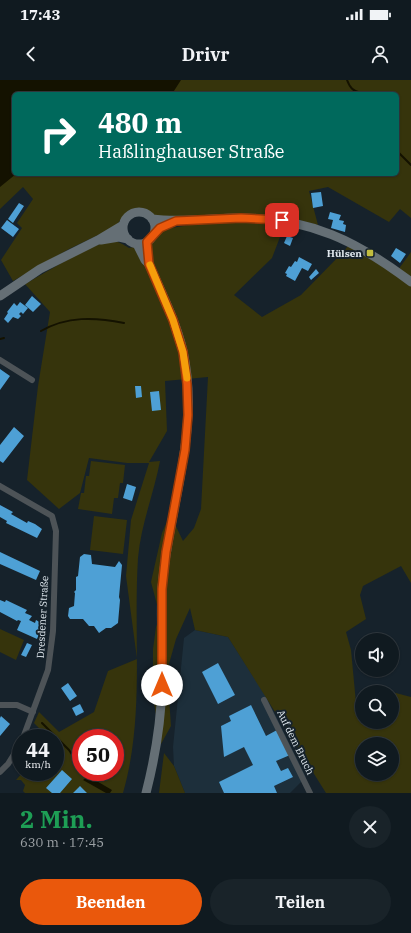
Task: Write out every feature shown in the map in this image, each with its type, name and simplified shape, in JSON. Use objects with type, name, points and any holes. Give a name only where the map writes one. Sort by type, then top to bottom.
[{"type":"main road","points":[[0,296],[40,269],[116,230],[124,225],[129,216],[136,212],[147,214],[152,219],[154,233]]},
{"type":"main road","points":[[152,219],[176,221],[241,218],[296,223],[323,231],[350,242],[385,263],[411,282]]},
{"type":"main road","points":[[137,244],[147,242],[154,233],[176,221]]},
{"type":"main road","points":[[124,225],[124,232],[128,239]]},
{"type":"main road","points":[[98,240],[119,237],[128,239],[137,244],[145,260],[149,264]]},
{"type":"main road","points":[[146,793],[152,768],[159,722],[162,685],[162,589],[166,552],[181,476],[188,415],[187,384],[183,352],[173,320],[149,264],[147,242]]},
{"type":"street","points":[[0,360],[32,380]]},
{"type":"street","name":"Dresdener Straße","points":[[0,486],[52,516],[56,533],[52,645],[48,670],[26,729]]},
{"type":"street","name":"Auf dem Bruch","points":[[264,700],[310,793]]},
{"type":"street","points":[[0,705],[17,705],[33,712]]},
{"type":"street","points":[[0,772],[12,758]]},
{"type":"shaded area","points":[[0,80],[411,80],[411,218],[400,209],[389,222],[328,187],[309,191],[318,225],[283,216],[242,214],[159,218],[143,209],[137,208],[126,213],[115,227],[69,249],[13,281],[1,260],[22,228],[17,223],[33,199],[23,187],[0,209]]},
{"type":"shaded area","points":[[0,80],[181,80],[173,92],[12,92],[12,176],[14,176],[0,187]]},
{"type":"shaded area","points":[[208,222],[285,224],[272,258],[234,295],[262,317],[301,295],[349,245],[395,274],[411,252],[411,583],[401,566],[363,586],[360,595],[366,619],[346,632],[351,650],[355,692],[355,729],[399,729],[399,694],[411,697],[411,793],[326,793],[228,637],[195,630],[190,608],[176,639],[169,664],[168,683],[171,726],[161,744],[153,697],[153,649],[156,627],[160,616],[151,582],[162,533],[170,514],[183,541],[194,528],[201,509],[208,377],[165,381],[167,431],[149,462],[160,461],[142,533],[138,558],[137,658],[126,576],[131,520],[149,463],[127,463],[89,458],[80,493],[59,509],[27,480],[38,386],[50,312],[25,284],[81,252],[104,242],[117,242],[129,248],[152,243],[165,229]]},
{"type":"shaded area","points":[[91,461],[125,465],[123,483],[120,483],[118,498],[114,498],[112,514],[78,509],[81,493],[84,493],[86,476],[89,476]]},
{"type":"shaded area","points":[[94,516],[127,520],[123,554],[90,550]]},
{"type":"shaded area","points":[[0,629],[24,640],[16,660],[0,652]]},
{"type":"shaded area","points":[[195,630],[228,637],[266,696],[306,777],[290,793],[185,793],[174,766],[173,747],[184,638]]},
{"type":"shaded area","points":[[137,659],[134,735],[130,764],[123,793],[25,793],[23,791],[25,785],[22,781],[64,781],[64,729],[94,712],[108,671]]},
{"type":"shaded area","points":[[39,712],[56,729],[40,729],[34,723]]},
{"type":"shaded area","points":[[164,753],[174,766],[185,793],[159,793]]},
{"type":"shaded area","points":[[85,781],[97,781],[112,790],[110,793],[106,793]]},
{"type":"building","points":[[321,192],[323,206],[313,208],[311,193]]},
{"type":"building","points":[[19,203],[24,206],[13,223],[8,219]]},
{"type":"building","points":[[330,212],[341,215],[339,220],[344,221],[343,224],[346,225],[345,232],[331,228],[333,220],[328,219]]},
{"type":"building","points":[[7,220],[19,229],[13,237],[1,228]]},
{"type":"building","points":[[287,236],[293,238],[290,246],[284,243]]},
{"type":"building","points":[[396,248],[406,254],[400,263],[391,256]]},
{"type":"building","points":[[299,257],[312,264],[308,271],[302,268],[295,281],[286,276],[287,274],[285,273],[289,266],[291,267],[295,261],[297,262]]},
{"type":"building","points":[[316,269],[319,273],[311,280],[309,277]]},
{"type":"building","points":[[32,296],[41,304],[33,312],[25,305]]},
{"type":"building","points":[[20,302],[28,308],[23,314],[21,312],[19,314],[21,316],[18,319],[13,317],[8,323],[4,319],[8,313],[7,312],[14,303],[17,306]]},
{"type":"building","points":[[0,369],[10,376],[0,390]]},
{"type":"building","points":[[135,386],[141,386],[142,397],[136,398]]},
{"type":"building","points":[[159,391],[161,410],[152,411],[150,392]]},
{"type":"building","points":[[14,427],[24,436],[3,463],[0,461],[0,445]]},
{"type":"building","points":[[127,484],[136,487],[132,501],[123,498]]},
{"type":"building","points":[[0,505],[13,512],[11,514],[27,523],[28,521],[35,524],[42,529],[37,538],[6,523],[7,521],[0,517]]},
{"type":"building","points":[[0,552],[40,571],[36,580],[0,564]]},
{"type":"building","points":[[84,554],[91,555],[92,564],[115,567],[119,561],[122,565],[118,623],[99,633],[94,626],[89,626],[83,619],[70,619],[68,616],[69,608],[74,606],[76,577],[78,576],[80,557]]},
{"type":"building","points":[[0,600],[5,602],[6,600],[27,610],[25,613],[32,616],[29,620],[35,623],[36,620],[45,625],[42,631],[39,629],[41,631],[37,639],[17,630],[21,621],[17,621],[0,612]]},
{"type":"building","points":[[27,643],[32,645],[26,657],[21,655]]},
{"type":"building","points":[[218,663],[235,695],[218,704],[202,672]]},
{"type":"building","points":[[68,683],[77,696],[70,701],[61,688]]},
{"type":"building","points":[[80,704],[84,712],[76,716],[72,708]]},
{"type":"building","points":[[251,705],[266,736],[277,730],[290,755],[276,761],[281,771],[288,768],[293,777],[274,786],[277,793],[224,793],[219,782],[253,765],[244,747],[224,757],[221,726],[231,721],[229,716]]},
{"type":"building","points":[[1,716],[10,724],[0,736],[0,718]]},
{"type":"building","points":[[64,772],[72,779],[60,793],[52,793],[46,788],[52,781],[64,781]]},
{"type":"building","points":[[80,786],[87,793],[73,793]]},
{"type":"waterway","points":[[347,80],[352,89],[358,92]]},
{"type":"waterway","points":[[399,153],[411,165]]},
{"type":"waterway","points":[[41,331],[51,326],[71,320],[81,319],[124,323]]},
{"type":"waterway","points":[[0,339],[4,338]]},
{"type":"waterway","points":[[42,723],[72,754]]},
{"type":"slow traffic","points":[[150,265],[173,320],[183,352],[187,378]]},
{"type":"place","name":"Hülsen","points":[[370,253]]},
{"type":"route","points":[[162,685],[162,589],[166,552],[185,450],[188,415],[187,384],[183,352],[173,320],[149,264],[147,242],[160,228],[176,221],[241,218],[282,220]]}]
